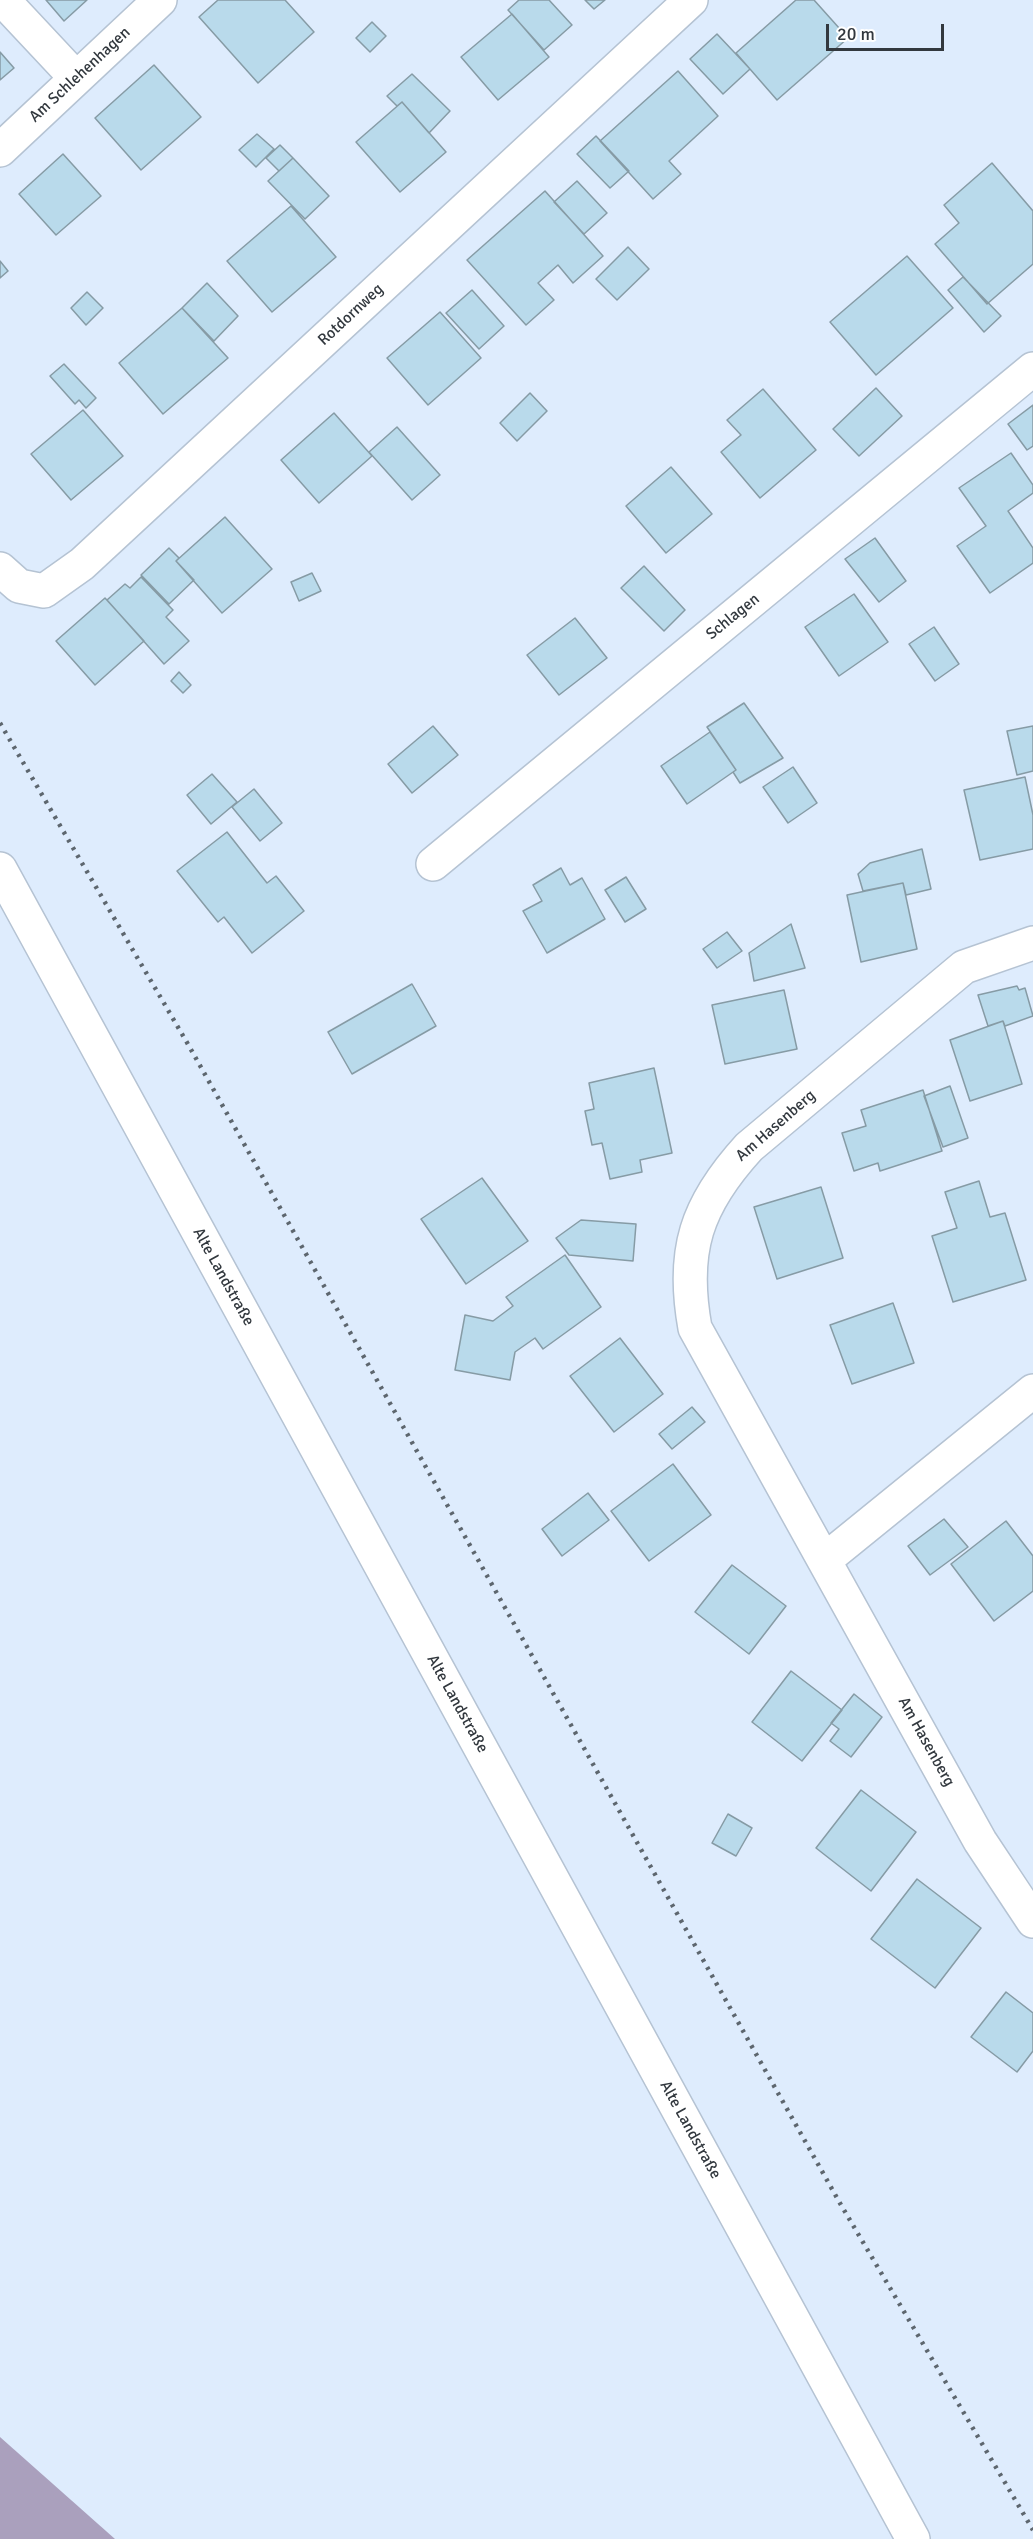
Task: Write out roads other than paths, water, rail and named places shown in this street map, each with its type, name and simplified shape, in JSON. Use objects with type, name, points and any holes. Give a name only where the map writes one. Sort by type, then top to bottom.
[{"type":"street","points":[[3,0],[76,78]]},
{"type":"street","name":"Am Schlehenhagen","points":[[0,150],[160,0]]},
{"type":"street","name":"Rotdornweg","points":[[0,569],[19,586],[44,591],[82,564],[691,0]]},
{"type":"street","name":"Schlagen","points":[[433,864],[1033,369]]},
{"type":"street","name":"Alte Landstraße","points":[[0,869],[913,2539]]},
{"type":"street","name":"Am Hasenberg","points":[[1033,944],[964,967],[748,1147],[722,1176],[702,1213],[690,1253],[688,1291],[695,1328],[826,1559],[980,1840],[1033,1921]]},
{"type":"street","points":[[826,1559],[1033,1391]]},
{"type":"railway","points":[[0,723],[189,1046],[841,2205],[1033,2530]]}]
